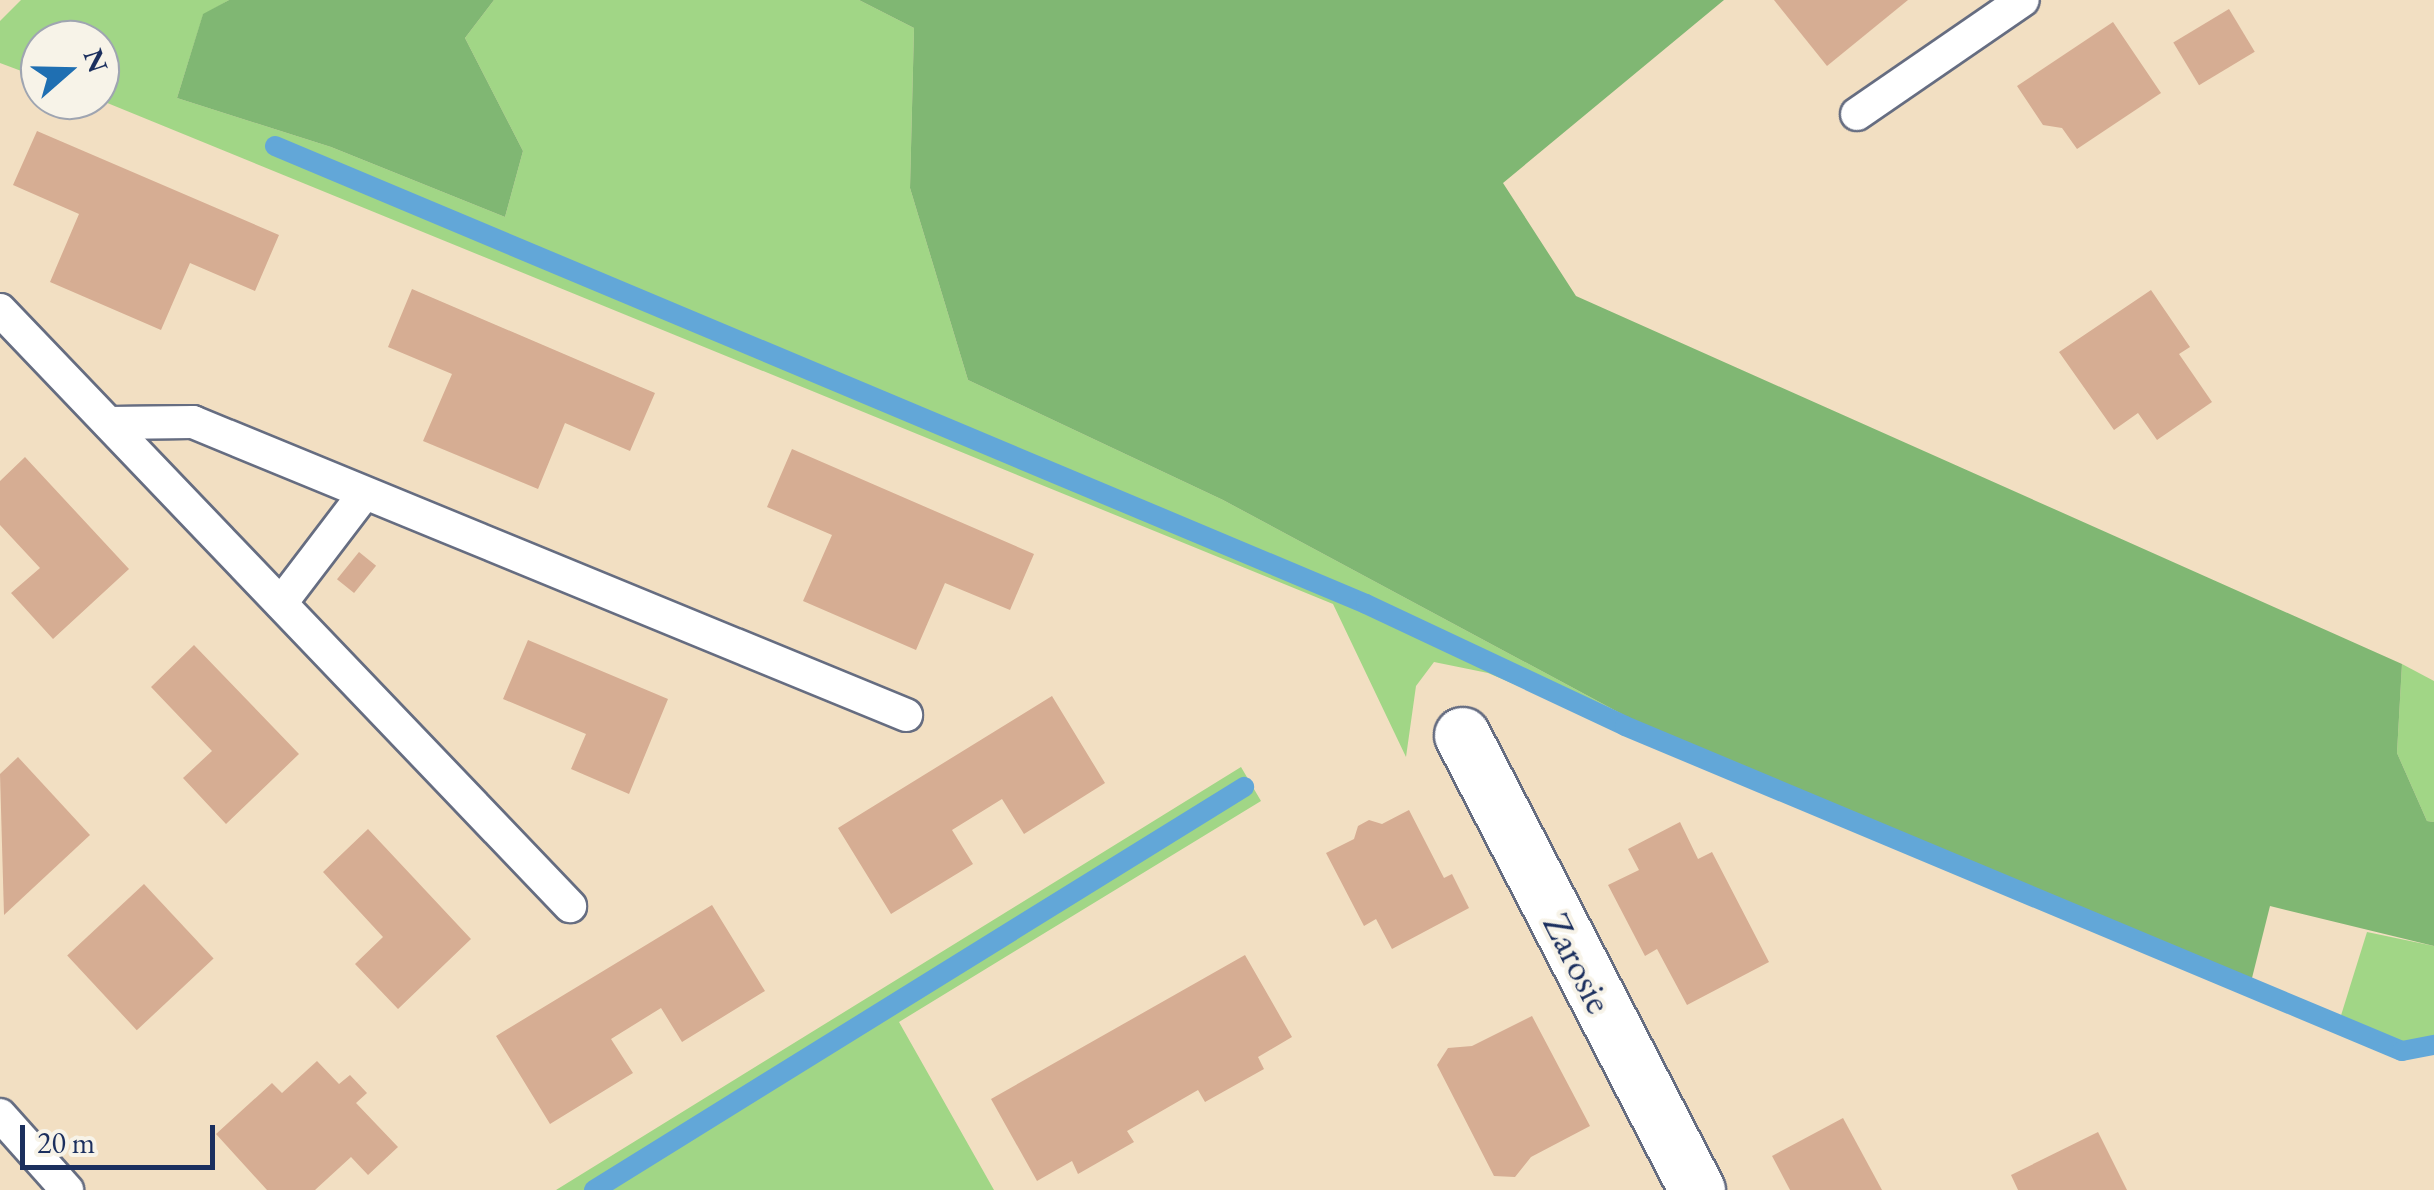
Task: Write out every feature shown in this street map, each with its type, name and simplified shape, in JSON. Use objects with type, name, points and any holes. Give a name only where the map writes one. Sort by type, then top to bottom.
[{"type":"street","name":"Zarosie","points":[[1462,735],[1697,1190]]},
{"type":"lane","points":[[1857,114],[2023,0]]},
{"type":"lane","points":[[0,310],[570,906]]},
{"type":"lane","points":[[109,423],[192,422],[906,715]]},
{"type":"lane","points":[[281,602],[364,494]]},
{"type":"lane","points":[[0,1115],[67,1190]]},
{"type":"green space","points":[[21,0],[229,0],[203,15],[177,98],[331,147],[505,217],[523,151],[465,38],[494,0],[859,0],[914,28],[910,188],[968,380],[1223,500],[1698,755],[1703,765],[1488,673],[1434,662],[1416,686],[1406,757],[1333,604],[120,108],[120,20],[20,20],[20,70],[0,63],[0,21]]},
{"type":"green space","points":[[229,0],[494,0],[465,38],[523,151],[505,217],[331,147],[177,98],[203,14]]},
{"type":"green space","points":[[859,0],[1724,0],[1503,183],[1576,296],[2402,664],[2397,753],[2427,821],[2434,822],[2434,946],[2270,906],[2249,990],[2126,944],[1703,765],[1698,755],[1223,500],[968,380],[910,188],[914,28]]},
{"type":"green space","points":[[2402,664],[2434,681],[2434,822],[2427,821],[2397,753]]},
{"type":"green space","points":[[1241,767],[1261,801],[899,1022],[994,1190],[556,1190]]},
{"type":"green space","points":[[2367,932],[2434,946],[2434,1037],[2410,1044],[2338,1025]]},
{"type":"building","points":[[1774,0],[1908,0],[1827,66]]},
{"type":"building","points":[[2229,9],[2255,52],[2199,85],[2173,42]]},
{"type":"building","points":[[2113,22],[2161,93],[2077,149],[2062,128],[2043,125],[2017,86]]},
{"type":"building","points":[[37,131],[279,235],[255,291],[190,263],[161,330],[50,282],[79,214],[13,185]]},
{"type":"building","points":[[412,289],[655,393],[630,451],[565,423],[538,489],[423,441],[452,374],[388,347]]},
{"type":"building","points":[[2151,290],[2190,347],[2179,354],[2212,402],[2157,440],[2138,413],[2114,430],[2059,352]]},
{"type":"building","points":[[792,449],[1034,554],[1010,610],[945,583],[916,650],[803,601],[832,535],[767,507]]},
{"type":"building","points":[[25,457],[129,569],[53,639],[11,593],[40,568],[0,525],[0,481]]},
{"type":"building","points":[[359,552],[376,566],[354,593],[337,579]]},
{"type":"building","points":[[528,640],[668,699],[629,794],[571,769],[586,734],[503,699]]},
{"type":"building","points":[[194,645],[299,754],[226,824],[183,778],[212,751],[151,687]]},
{"type":"building","points":[[1052,696],[1105,783],[1024,834],[1002,799],[952,830],[973,864],[891,914],[838,828]]},
{"type":"building","points":[[18,757],[90,835],[4,915],[0,774]]},
{"type":"building","points":[[1409,810],[1444,878],[1452,874],[1469,908],[1392,949],[1376,919],[1364,926],[1326,853],[1354,839],[1358,826],[1369,820],[1382,824]]},
{"type":"building","points":[[1680,822],[1698,859],[1712,852],[1769,962],[1687,1005],[1657,949],[1645,956],[1608,885],[1639,870],[1628,849]]},
{"type":"building","points":[[368,829],[471,939],[398,1009],[355,964],[383,937],[323,872]]},
{"type":"building","points":[[144,884],[214,959],[137,1030],[67,956]]},
{"type":"building","points":[[712,905],[765,991],[682,1042],[661,1008],[611,1039],[633,1073],[550,1124],[496,1036]]},
{"type":"building","points":[[1245,955],[1292,1037],[1258,1057],[1264,1069],[1205,1102],[1198,1090],[1127,1131],[1134,1142],[1078,1174],[1072,1161],[1037,1181],[991,1099]]},
{"type":"building","points":[[1532,1016],[1590,1126],[1531,1157],[1515,1177],[1494,1176],[1437,1065],[1448,1048],[1472,1046]]},
{"type":"building","points":[[317,1061],[339,1084],[350,1075],[367,1093],[356,1103],[398,1147],[368,1175],[351,1157],[315,1190],[267,1190],[216,1134],[272,1083],[282,1093]]},
{"type":"building","points":[[1843,1118],[1882,1190],[1790,1190],[1772,1156]]},
{"type":"building","points":[[2098,1132],[2127,1190],[2018,1190],[2011,1175]]},
{"type":"waterway","points":[[275,146],[1366,604],[1625,726],[2402,1051],[2434,1045]]},
{"type":"waterway","points":[[594,1190],[1244,787]]}]
